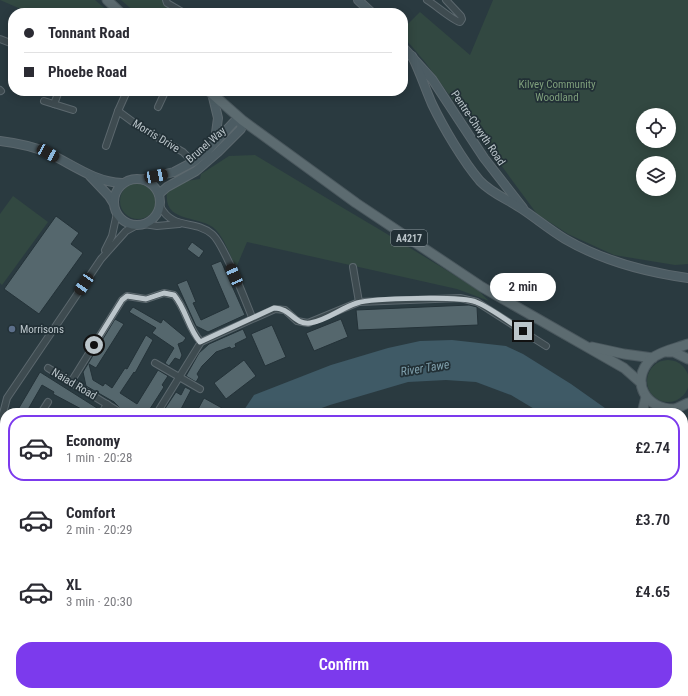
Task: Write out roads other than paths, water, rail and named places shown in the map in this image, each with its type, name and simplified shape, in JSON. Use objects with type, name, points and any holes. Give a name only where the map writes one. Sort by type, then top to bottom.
[{"type":"main road","points":[[107,0],[116,8]]},
{"type":"main road","points":[[358,0],[367,8]]},
{"type":"main road","name":"Pentre-Chwyth Road","points":[[408,52],[428,73],[484,158],[526,212]]},
{"type":"main road","name":"Pentre-Chwyth Road","points":[[412,56],[421,74],[438,117],[473,172],[481,182],[493,192],[564,238],[599,256],[630,267],[658,274],[688,278]]},
{"type":"main road","points":[[211,96],[218,118],[216,133],[218,140]]},
{"type":"main road","name":"A4217","points":[[215,96],[242,120],[356,203],[482,287],[624,368],[641,383]]},
{"type":"main road","name":"Brunel Way","points":[[144,179],[174,172],[193,162],[218,140],[234,122],[242,120],[241,129],[218,152],[196,171],[166,187],[159,194]]},
{"type":"main road","points":[[0,141],[19,144],[48,153],[90,176],[112,183],[122,184]]},
{"type":"main road","points":[[90,176],[102,188],[114,204]]},
{"type":"main road","points":[[144,179],[155,187],[159,194],[160,206],[154,217],[141,224],[125,222],[117,213],[114,204],[114,196],[122,184],[129,180],[144,179]]},
{"type":"main road","name":"A4217","points":[[583,344],[624,354],[653,358]]},
{"type":"main road","points":[[664,408],[658,407],[646,397],[641,383],[642,374],[646,365],[653,358],[688,344]]},
{"type":"main road","points":[[666,352],[674,352],[688,359]]},
{"type":"main road","points":[[643,408],[646,397]]},
{"type":"main road","points":[[679,408],[688,403]]},
{"type":"street","points":[[166,0],[167,3],[176,8]]},
{"type":"street","points":[[428,0],[443,10],[456,22],[460,22],[462,19],[461,16],[446,0]]},
{"type":"street","points":[[54,104],[57,96]]},
{"type":"street","points":[[106,146],[125,96]]},
{"type":"street","points":[[158,107],[163,96]]},
{"type":"street","points":[[44,101],[73,110]]},
{"type":"street","name":"Morris Drive","points":[[118,111],[141,128],[183,152],[193,162]]},
{"type":"street","points":[[160,206],[168,218],[179,224]]},
{"type":"street","points":[[4,408],[7,398],[101,259],[112,236],[117,213]]},
{"type":"street","points":[[101,259],[126,232],[141,224],[158,226],[179,224],[201,228],[216,238],[252,317]]},
{"type":"street","points":[[353,267],[359,302]]},
{"type":"street","points":[[71,382],[122,300],[127,296],[146,299],[164,293],[174,295],[179,302],[193,334],[200,342]]},
{"type":"street","points":[[160,408],[200,342],[274,308],[286,310],[297,321],[308,323],[359,302],[460,298],[477,302],[546,346]]},
{"type":"street","points":[[154,363],[200,389]]},
{"type":"street","name":"Naiad Road","points":[[48,368],[113,408]]},
{"type":"street","points":[[44,408],[48,402]]},
{"type":"street","points":[[105,408],[107,404]]},
{"type":"water","name":"River Tawe","points":[[452,340],[506,346],[523,354],[571,384],[605,408],[533,408],[511,395],[476,382],[446,380],[408,382],[322,408],[245,408],[254,395],[331,365],[388,348],[420,341]]},
{"type":"place","name":"Morrisons","points":[[12,329]]},
{"type":"park label","name":"Kilvey Community Woodland","points":[[557,90]]}]
